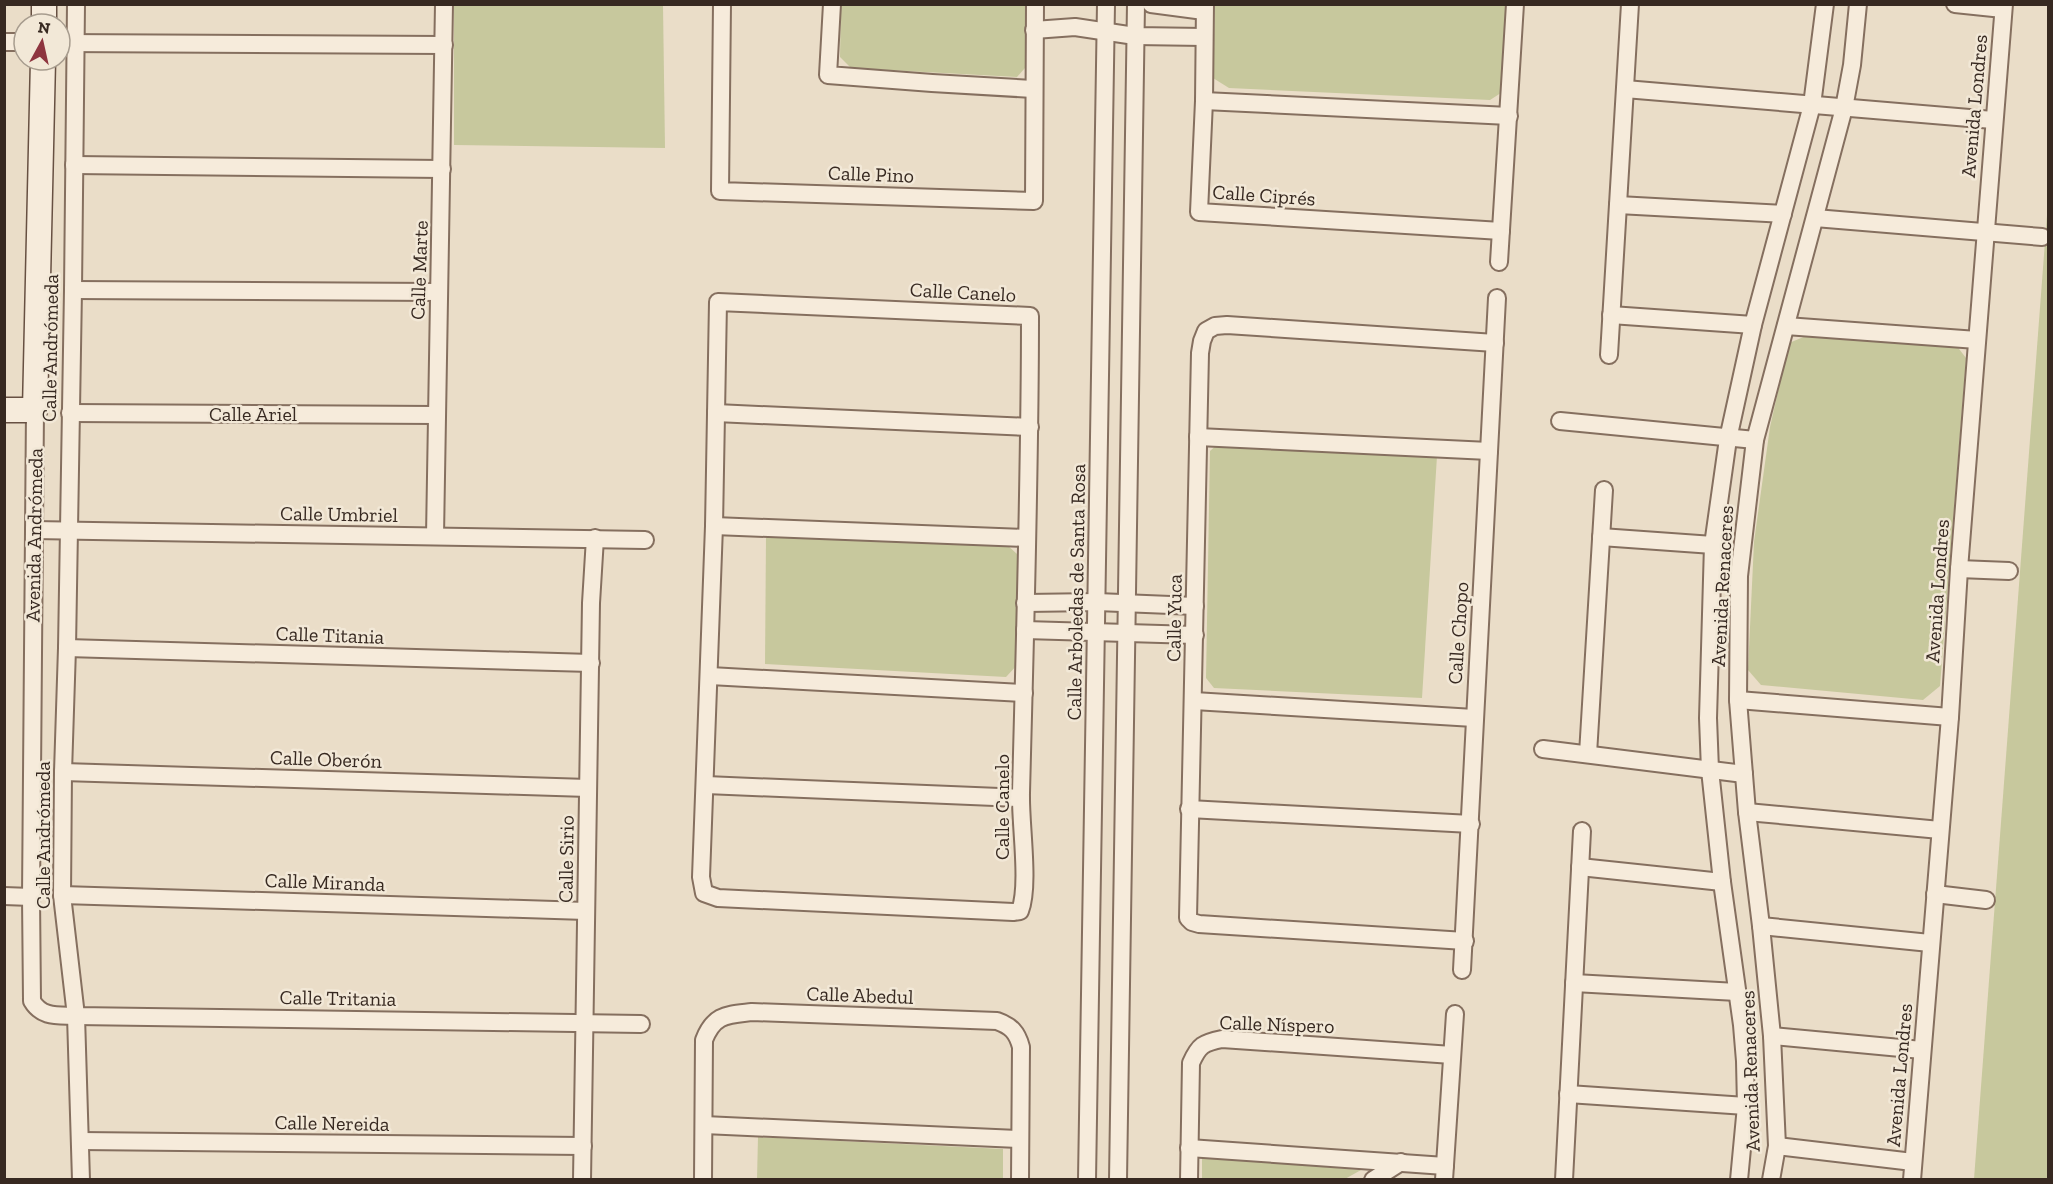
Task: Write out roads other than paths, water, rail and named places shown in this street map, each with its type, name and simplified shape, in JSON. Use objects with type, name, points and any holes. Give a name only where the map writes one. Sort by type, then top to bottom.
[{"type":"street","name":"Calle Andrómeda","points":[[72,24],[76,4]]},
{"type":"street","name":"Calle Marte","points":[[435,536],[444,4]]},
{"type":"street","name":"Calle Pino","points":[[722,4],[720,190],[1034,201],[1035,4]]},
{"type":"street","points":[[832,4],[828,75],[1033,88]]},
{"type":"street","name":"Calle Arboledas de Santa Rosa","points":[[1106,4],[1120,34],[1126,603],[1118,1179]]},
{"type":"street","name":"Calle Arboledas de Santa Rosa","points":[[1087,1179],[1096,632],[1120,34],[1136,4]]},
{"type":"street","name":"Calle Ciprés","points":[[1151,4],[1204,8],[1204,101],[1199,212],[1501,231]]},
{"type":"street","points":[[1499,262],[1515,4]]},
{"type":"street","points":[[1609,355],[1630,4]]},
{"type":"street","name":"Avenida Renaceres","points":[[1738,1179],[1746,1106],[1742,1025],[1722,882],[1710,770],[1708,718],[1713,546],[1728,438],[1753,325],[1812,105],[1826,4]]},
{"type":"street","name":"Avenida Renaceres","points":[[1771,1179],[1777,1146],[1772,1036],[1747,812],[1738,700],[1739,576],[1755,440],[1844,108],[1852,65],[1858,4]]},
{"type":"street","points":[[1955,4],[2003,7]]},
{"type":"street","name":"Avenida Londres","points":[[1912,1179],[1950,717],[1959,569],[2003,7]]},
{"type":"street","points":[[1034,30],[1062,27],[1120,34],[1204,37]]},
{"type":"street","points":[[72,43],[444,45]]},
{"type":"street","name":"Avenida Andrómeda","points":[[36,1009],[32,1001],[31,897],[35,411],[43,72]]},
{"type":"street","name":"Calle Andrómeda","points":[[69,72],[74,165],[73,290],[62,895],[76,1016],[81,1179]]},
{"type":"street","points":[[1625,89],[1993,120]]},
{"type":"street","points":[[1204,101],[1509,116]]},
{"type":"street","points":[[74,165],[442,169]]},
{"type":"street","points":[[1618,205],[1783,214]]},
{"type":"street","points":[[1815,218],[2042,237]]},
{"type":"street","points":[[73,290],[439,292]]},
{"type":"street","name":"Calle Chopo","points":[[1462,970],[1497,298]]},
{"type":"street","name":"Calle Canelo","points":[[718,302],[1030,316],[1030,427],[1021,798],[1024,898],[1020,911],[1002,912],[710,896],[704,893],[701,884],[710,676],[718,302]]},
{"type":"street","points":[[1611,315],[1753,325]]},
{"type":"street","name":"Calle Yuca","points":[[1465,941],[1192,922],[1188,918],[1202,341],[1206,331],[1215,326],[1227,325],[1495,343]]},
{"type":"street","points":[[1786,326],[1977,340]]},
{"type":"street","points":[[4,410],[35,411]]},
{"type":"street","points":[[716,412],[1030,427]]},
{"type":"street","name":"Calle Ariel","points":[[70,413],[436,415]]},
{"type":"street","points":[[1560,421],[1755,440]]},
{"type":"street","points":[[1198,437],[1489,451]]},
{"type":"street","points":[[1588,754],[1604,490]]},
{"type":"street","points":[[714,526],[1027,538]]},
{"type":"street","name":"Calle Umbriel","points":[[34,530],[645,540]]},
{"type":"street","points":[[1601,537],[1713,546]]},
{"type":"street","name":"Calle Sirio","points":[[582,1179],[591,603],[595,538]]},
{"type":"street","points":[[1959,569],[2009,571]]},
{"type":"street","points":[[1024,603],[1097,602],[1195,606]]},
{"type":"street","points":[[1025,630],[1195,635]]},
{"type":"street","name":"Calle Titania","points":[[67,648],[591,663]]},
{"type":"street","points":[[710,676],[1024,693]]},
{"type":"street","points":[[1738,700],[1950,717]]},
{"type":"street","points":[[1194,701],[1474,718]]},
{"type":"street","points":[[1543,749],[1744,774]]},
{"type":"street","name":"Calle Oberón","points":[[63,772],[588,788]]},
{"type":"street","points":[[706,785],[1021,798]]},
{"type":"street","points":[[1189,810],[1471,824]]},
{"type":"street","points":[[1747,812],[1940,830]]},
{"type":"street","points":[[1564,1179],[1582,831]]},
{"type":"street","points":[[1580,867],[1722,882]]},
{"type":"street","points":[[1935,894],[1986,900]]},
{"type":"street","name":"Calle Miranda","points":[[62,895],[586,911]]},
{"type":"street","points":[[4,896],[31,897]]},
{"type":"street","points":[[1761,926],[1930,943]]},
{"type":"street","points":[[1574,982],[1737,992]]},
{"type":"street","name":"Calle Tritania","points":[[36,1009],[49,1015],[76,1016],[641,1024]]},
{"type":"street","name":"Calle Abedul","points":[[702,1179],[704,1040],[714,1022],[727,1015],[752,1012],[997,1021],[1009,1025],[1017,1034],[1021,1047],[1019,1139],[1025,1179]]},
{"type":"street","points":[[1189,1148],[1401,1162],[1444,1173],[1455,1014]]},
{"type":"street","points":[[1772,1036],[1922,1050]]},
{"type":"street","name":"Calle Níspero","points":[[1189,1179],[1191,1063],[1197,1048],[1207,1042],[1222,1039],[1452,1056]]},
{"type":"street","points":[[1568,1094],[1746,1106]]},
{"type":"street","points":[[704,1125],[1019,1139]]},
{"type":"street","name":"Calle Nereida","points":[[81,1141],[583,1146]]},
{"type":"street","points":[[1777,1146],[1913,1162]]},
{"type":"street","points":[[1373,1179],[1401,1162]]}]
